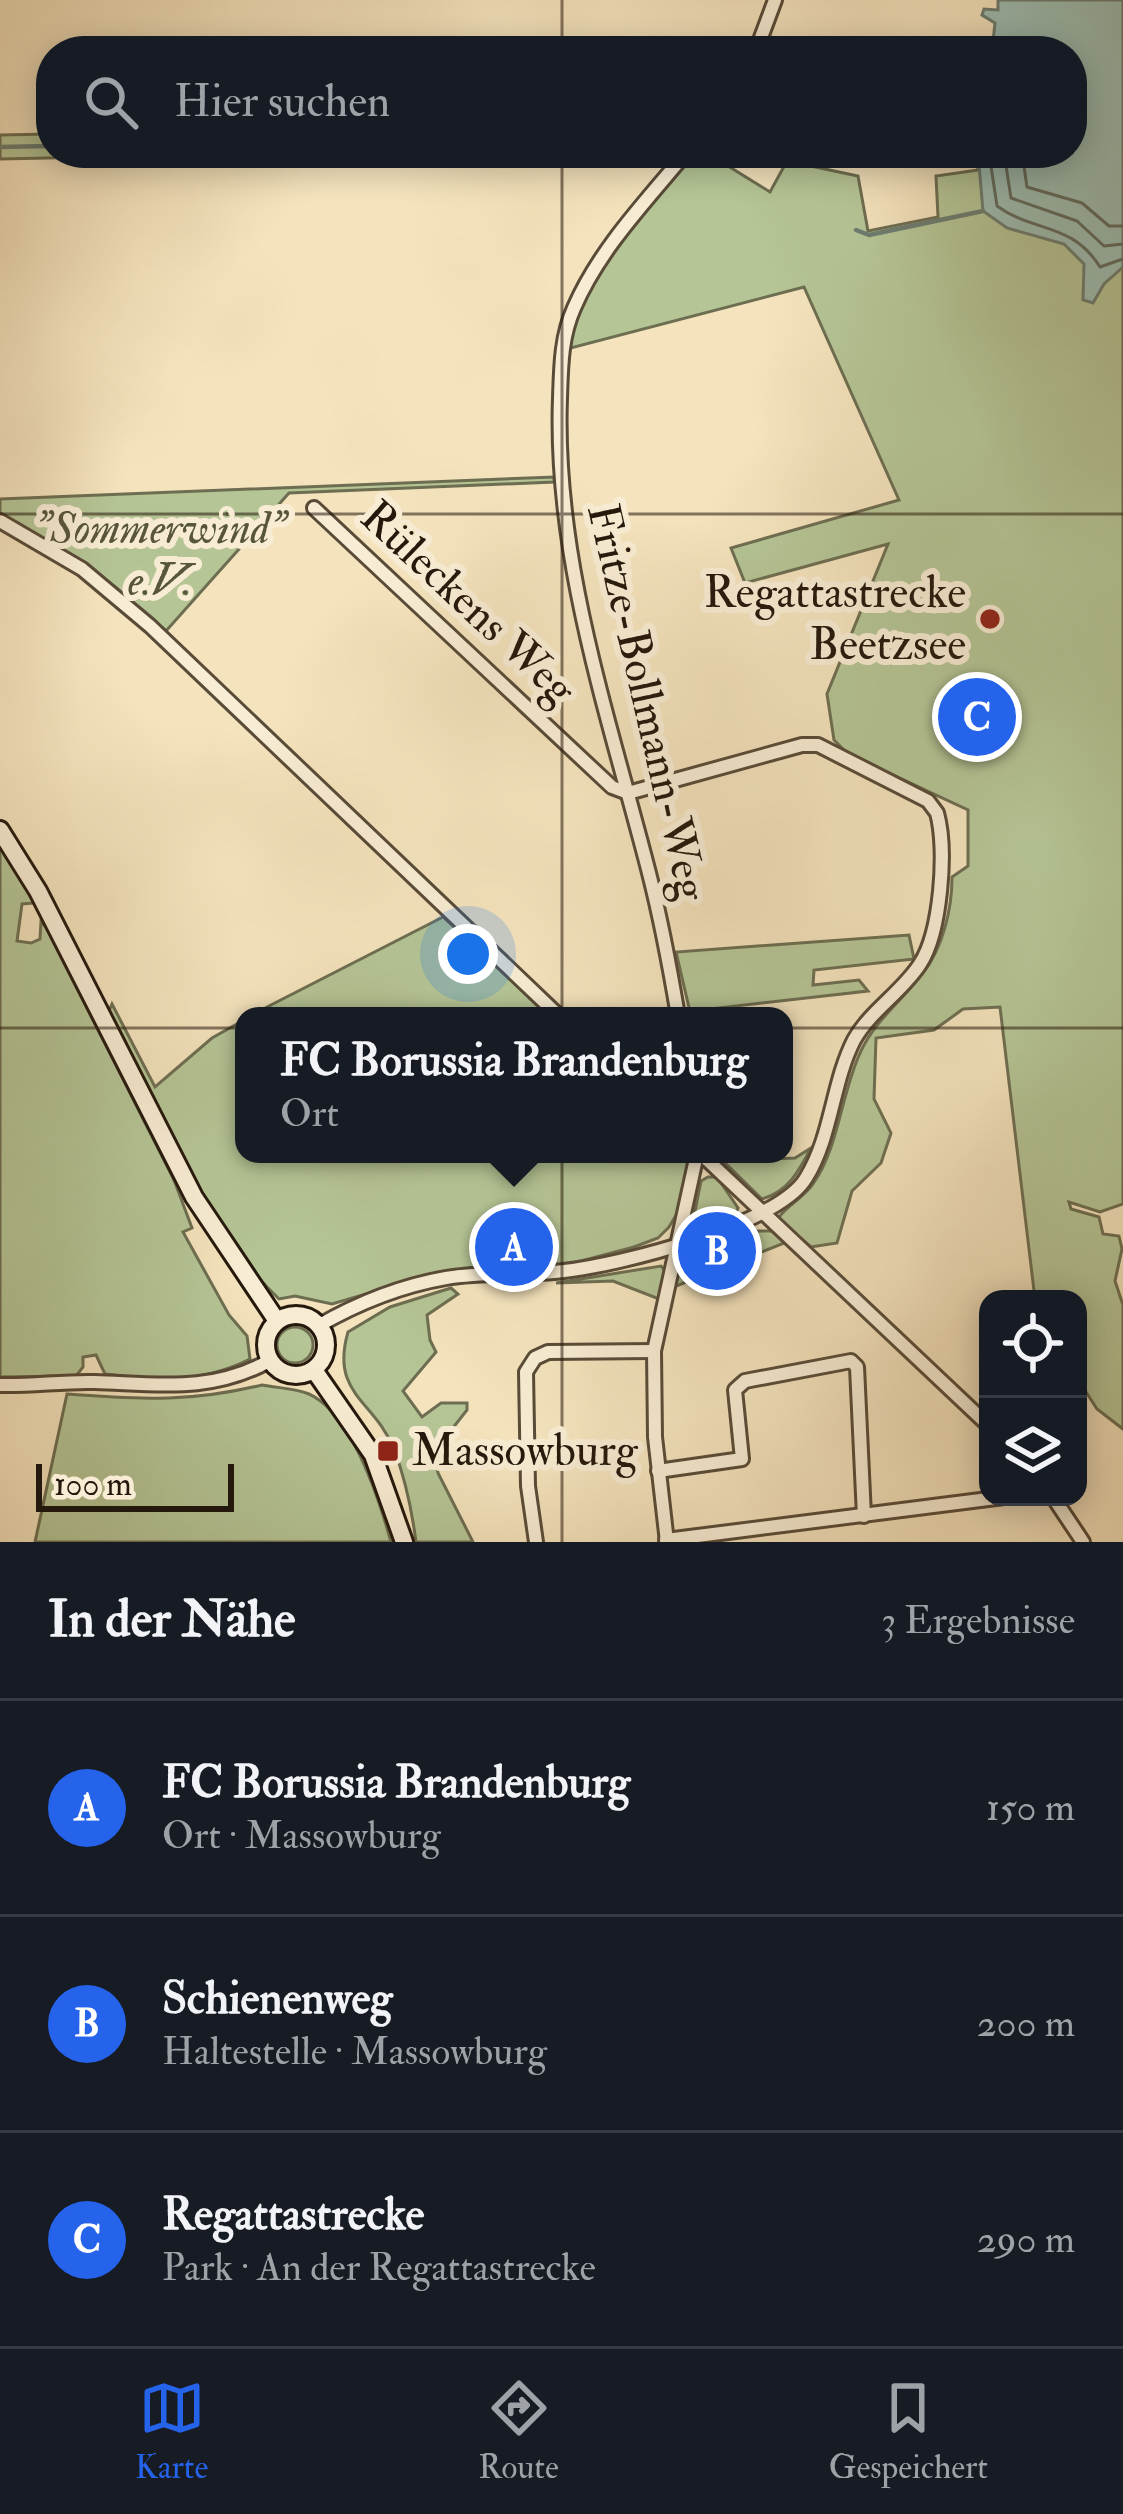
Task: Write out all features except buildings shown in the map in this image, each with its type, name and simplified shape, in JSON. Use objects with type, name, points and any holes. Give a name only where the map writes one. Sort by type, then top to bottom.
[{"type":"main road","points":[[0,815],[184,1180],[277,1321]]},
{"type":"main road","points":[[0,830],[25,869]]},
{"type":"main road","points":[[296,1315],[318,1326],[326,1348],[314,1370],[290,1375],[269,1360],[265,1344],[277,1321],[296,1315]]},
{"type":"main road","points":[[314,1370],[374,1455],[404,1542]]},
{"type":"street","points":[[761,36],[773,0]]},
{"type":"street","name":"Fritze-Bollmann-Weg","points":[[674,168],[594,269],[572,312],[562,350],[560,480],[590,644],[660,917],[676,1007]]},
{"type":"street","name":"Rüleckens Weg","points":[[314,508],[612,788],[628,793]]},
{"type":"street","points":[[0,521],[82,569],[136,614],[550,1007]]},
{"type":"street","points":[[318,1326],[345,1310],[408,1286],[450,1276],[564,1271],[638,1257],[764,1214],[784,1203],[806,1180],[855,1040],[922,962],[938,906],[937,812],[928,801],[818,745],[802,745],[628,793]]},
{"type":"street","points":[[697,1163],[654,1352],[666,1541],[979,1500]]},
{"type":"street","points":[[709,1163],[979,1417]]},
{"type":"street","points":[[536,1542],[528,1486],[526,1372],[535,1358],[548,1352],[654,1352]]},
{"type":"street","points":[[0,1385],[200,1386],[230,1379],[269,1360]]},
{"type":"street","points":[[658,1471],[742,1459],[735,1390],[745,1381],[851,1361],[857,1367],[863,1516]]},
{"type":"street","points":[[1059,1506],[1083,1542]]},
{"type":"green space","name":"Regattastrecke Beetzsee","points":[[1123,79],[1123,1204],[1100,1212],[1069,1202],[1071,1209],[1099,1217],[1103,1234],[1119,1236],[1122,1249],[1115,1281],[1123,1305],[1123,1429],[1097,1409],[1087,1394],[1087,1290],[1034,1290],[1000,1007],[963,1009],[934,1030],[876,1038],[874,1099],[891,1133],[881,1163],[852,1191],[837,1243],[811,1247],[799,1237],[674,1287],[678,1258],[697,1257],[701,1264],[742,1250],[740,1239],[756,1231],[772,1231],[779,1217],[813,1184],[829,1154],[866,1042],[923,973],[941,940],[952,877],[968,866],[968,810],[848,754],[834,740],[827,694],[888,544],[745,583],[731,548],[899,500],[804,287],[567,349],[602,268],[680,168],[731,168],[770,192],[783,168],[820,168],[858,176],[868,231],[938,217],[936,176],[978,168],[1087,168],[1087,131]]},
{"type":"green space","points":[[36,134],[36,158],[0,159],[0,135]]},
{"type":"green space","name":"\"Sommerwind\" e.V.","points":[[554,477],[554,482],[289,493],[166,631],[78,561],[0,520],[0,499]]},
{"type":"green space","points":[[0,839],[35,903],[22,904],[17,941],[40,939],[41,922],[46,927],[174,1180],[192,1228],[183,1232],[229,1315],[247,1336],[250,1359],[214,1373],[161,1378],[105,1374],[96,1355],[83,1357],[76,1376],[0,1377]]},
{"type":"green space","points":[[443,917],[541,1007],[267,1007]]},
{"type":"green space","points":[[909,935],[914,959],[814,970],[813,985],[859,980],[868,991],[689,1007],[676,952]]},
{"type":"green space","points":[[112,1004],[155,1087],[212,1038],[235,1025],[235,1163],[691,1163],[678,1212],[658,1238],[566,1265],[444,1271],[332,1304],[295,1296],[279,1299],[251,1269],[203,1200],[109,1011]]},
{"type":"green space","points":[[811,1148],[786,1186],[762,1199],[725,1163],[793,1163]]},
{"type":"green space","points":[[717,1177],[738,1208],[735,1215],[699,1229],[692,1226],[701,1181]]},
{"type":"green space","points":[[661,1266],[667,1273],[659,1299],[613,1281],[556,1283]]},
{"type":"green space","points":[[451,1288],[458,1294],[427,1315],[436,1352],[403,1391],[422,1417],[441,1403],[467,1403],[467,1410],[434,1452],[438,1473],[473,1542],[416,1542],[394,1449],[349,1383],[344,1353],[348,1332],[390,1307]]},
{"type":"green space","points":[[295,1327],[308,1332],[313,1345],[308,1358],[295,1363],[282,1358],[277,1345],[282,1332]]},
{"type":"green space","points":[[262,1385],[309,1394],[339,1420],[362,1459],[391,1542],[35,1542],[67,1394],[165,1398]]},
{"type":"water","points":[[998,0],[1123,0],[1123,267],[1104,284],[1093,303],[1083,300],[1084,264],[1064,244],[1007,228],[983,211],[979,168],[1087,168],[1087,36],[994,36],[995,23],[982,15],[984,9],[998,10]]},
{"type":"waterway","points":[[0,147],[36,146]]},
{"type":"waterway","points":[[856,230],[869,235],[983,211]]},
{"type":"place","name":"Regattastrecke Beetzsee","points":[[990,619]]},
{"type":"place","name":"Regattastrecke","points":[[977,717]]},
{"type":"place","name":"FC Borussia Brandenburg","points":[[514,1247]]},
{"type":"place","name":"Schienenweg","points":[[717,1251]]},
{"type":"place","name":"Massowburg","points":[[388,1451]]}]
